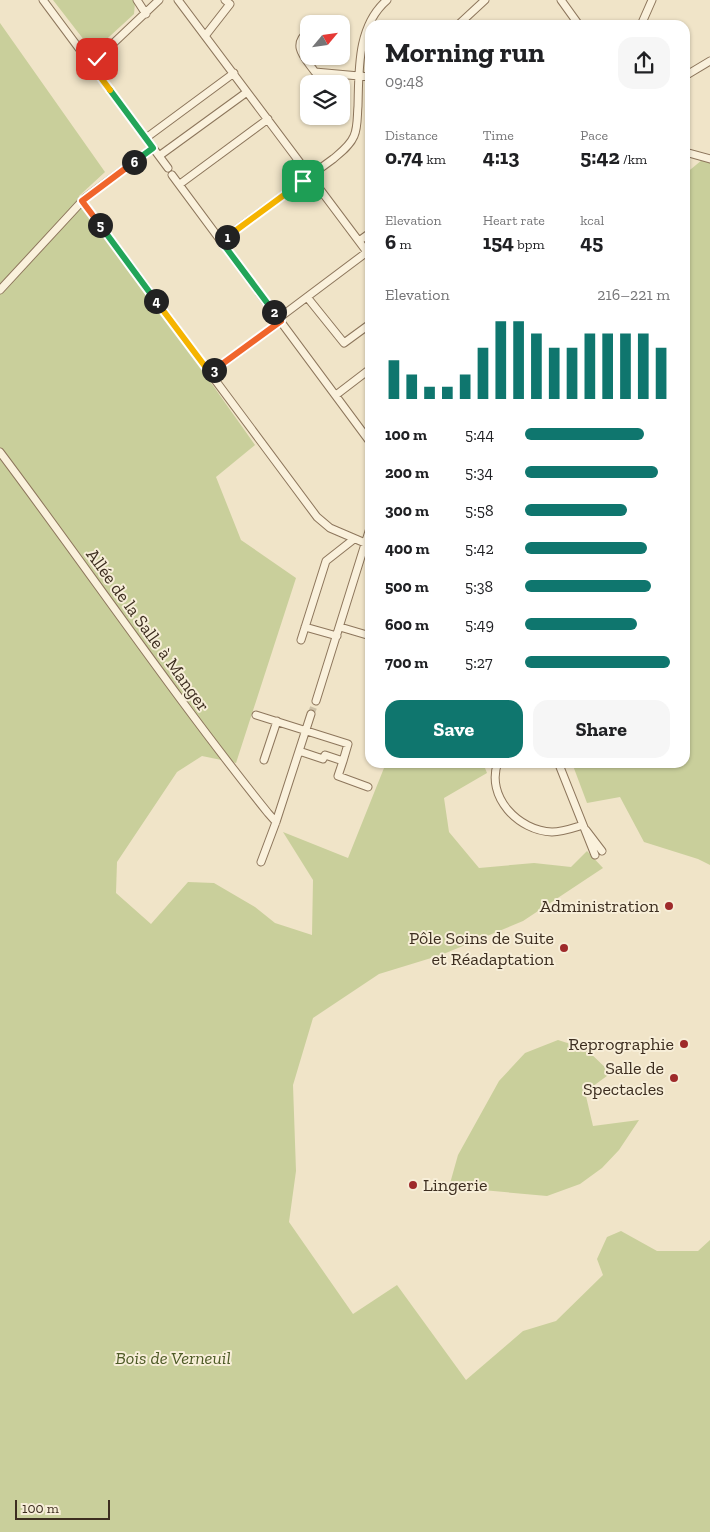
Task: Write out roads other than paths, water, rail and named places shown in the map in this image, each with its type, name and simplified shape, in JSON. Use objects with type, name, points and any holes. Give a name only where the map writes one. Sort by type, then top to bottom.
[{"type":"street","points":[[43,0],[365,435]]},
{"type":"street","points":[[137,0],[146,14]]},
{"type":"street","points":[[90,63],[146,14],[159,0]]},
{"type":"street","points":[[178,0],[365,250]]},
{"type":"street","points":[[205,36],[230,4],[225,0]]},
{"type":"street","points":[[371,20],[386,0]]},
{"type":"street","points":[[463,20],[485,0]]},
{"type":"street","points":[[561,0],[575,20]]},
{"type":"street","points":[[643,20],[652,0]]},
{"type":"street","points":[[221,241],[343,150],[354,136],[357,126],[361,50],[365,35]]},
{"type":"street","points":[[690,73],[710,61]]},
{"type":"street","points":[[310,65],[315,72],[365,77]]},
{"type":"street","points":[[146,138],[234,74]]},
{"type":"street","points":[[159,156],[248,92]]},
{"type":"street","points":[[180,184],[268,119]]},
{"type":"street","points":[[0,290],[82,201],[153,148]]},
{"type":"street","points":[[690,153],[710,159]]},
{"type":"street","points":[[82,201],[317,518],[330,528],[365,543],[316,701]]},
{"type":"street","points":[[359,241],[365,236]]},
{"type":"street","points":[[210,373],[308,297],[365,256]]},
{"type":"street","points":[[308,297],[344,343],[365,328]]},
{"type":"street","points":[[336,395],[365,373]]},
{"type":"street","name":"Allée de la Salle à Manger","points":[[0,452],[196,721],[276,822]]},
{"type":"street","points":[[301,640],[326,561],[354,539]]},
{"type":"street","points":[[305,627],[337,636]]},
{"type":"street","points":[[340,627],[365,634]]},
{"type":"street","points":[[261,862],[311,714]]},
{"type":"street","points":[[256,715],[348,744],[338,776],[368,787]]},
{"type":"street","points":[[264,760],[277,722]]},
{"type":"street","points":[[299,752],[323,759],[325,755],[343,761]]},
{"type":"street","points":[[497,768],[495,780],[498,793],[516,818],[533,828],[552,832],[562,832],[583,825]]},
{"type":"street","points":[[560,768],[594,856]]},
{"type":"street","points":[[583,825],[602,851]]},
{"type":"tunnel","points":[[311,714],[316,701]]},
{"type":"place","name":"Administration","points":[[669,906]]},
{"type":"place","name":"Pôle Soins de Suite et Réadaptation","points":[[564,948]]},
{"type":"place","name":"Reprographie","points":[[684,1044]]},
{"type":"place","name":"Salle de Spectacles","points":[[674,1078]]},
{"type":"place","name":"Lingerie","points":[[413,1185]]},
{"type":"park label","name":"Bois de Verneuil","points":[[173,1358]]}]
